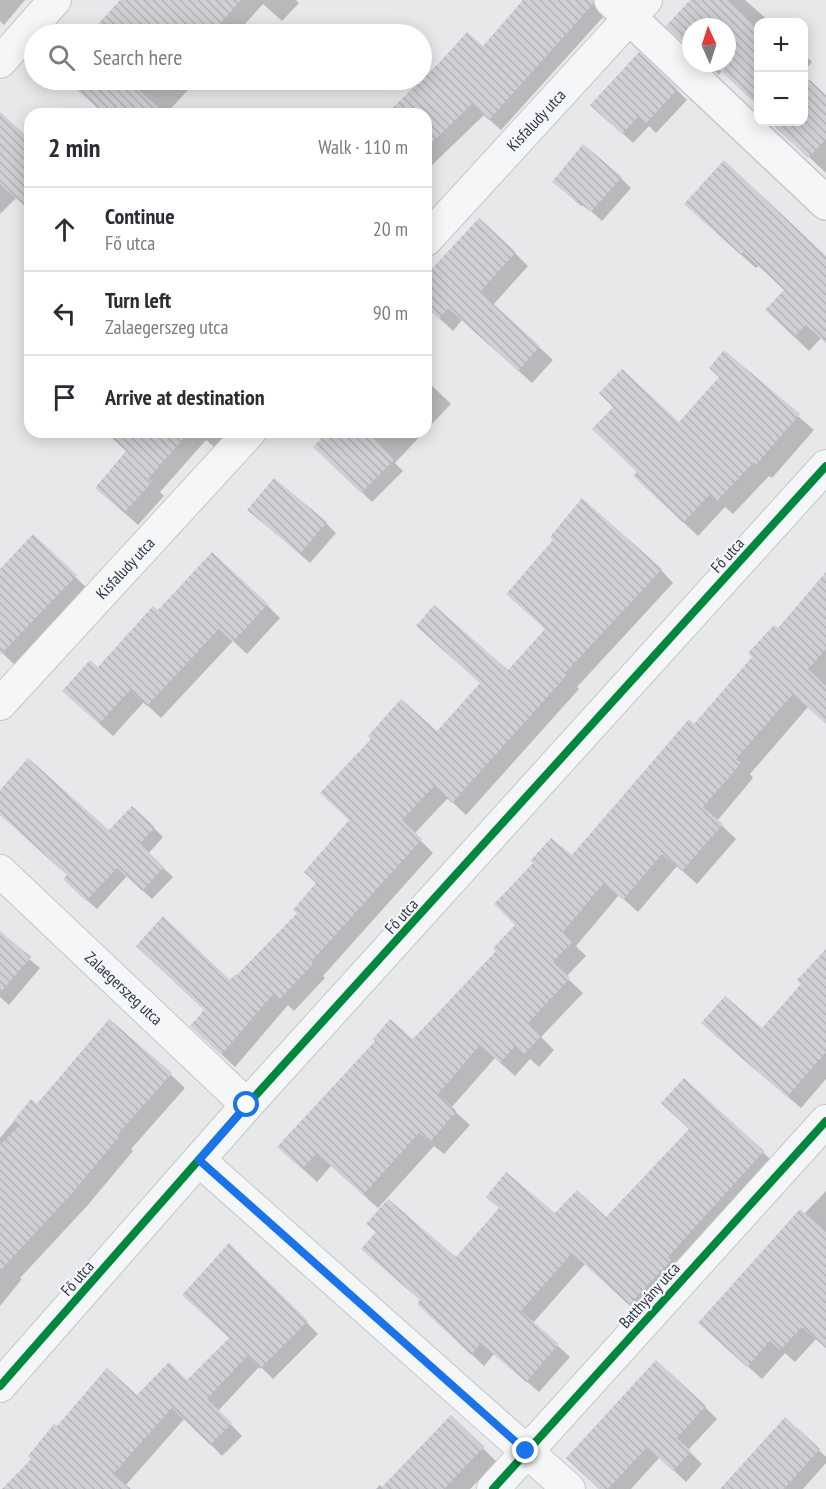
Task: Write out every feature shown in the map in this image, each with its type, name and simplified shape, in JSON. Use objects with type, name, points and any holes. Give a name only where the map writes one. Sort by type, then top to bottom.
[{"type":"street","points":[[34,24],[55,0]]},
{"type":"street","points":[[629,6],[826,203]]},
{"type":"street","name":"Kisfaludy utca","points":[[432,233],[629,6]]},
{"type":"street","points":[[0,62],[24,35]]},
{"type":"street","name":"Kisfaludy utca","points":[[0,705],[245,438]]},
{"type":"street","name":"Fő utca","points":[[0,1386],[247,1105],[826,466]]},
{"type":"street","name":"Zalaegerszeg utca","points":[[0,872],[247,1105]]},
{"type":"street","name":"Batthyány utca","points":[[493,1489],[826,1121]]},
{"type":"street","points":[[199,1160],[569,1489]]},
{"type":"building","points":[[120,0],[241,0],[220,24],[98,24]]},
{"type":"building","points":[[523,0],[593,0],[593,4],[489,120],[472,104],[432,142],[432,108],[392,108],[411,90],[432,90],[432,70],[467,32],[483,46]]},
{"type":"building","points":[[690,0],[727,0],[754,25],[754,102],[722,72],[736,72],[736,18],[682,18],[682,41],[666,26]]},
{"type":"building","points":[[639,52],[678,89],[645,124],[638,117],[622,134],[590,105]]},
{"type":"building","points":[[810,80],[826,95],[826,139],[808,158],[774,126],[808,126],[808,82]]},
{"type":"building","points":[[77,90],[138,90],[159,108],[98,108]]},
{"type":"building","points":[[0,112],[24,134],[24,206],[0,184]]},
{"type":"building","points":[[583,144],[622,177],[591,212],[552,182]]},
{"type":"building","points":[[724,160],[826,256],[826,343],[806,325],[794,337],[765,310],[784,290],[743,252],[741,255],[684,204]]},
{"type":"building","points":[[479,218],[516,252],[480,292],[540,346],[518,371],[448,308],[439,319],[432,313],[432,269]]},
{"type":"building","points":[[724,350],[800,414],[756,465],[754,462],[717,501],[710,494],[683,523],[633,476],[637,472],[592,429],[613,407],[599,393],[622,369],[679,422],[719,377],[709,368]]},
{"type":"building","points":[[112,438],[184,438],[148,479],[152,482],[124,513],[95,488],[126,451]]},
{"type":"building","points":[[321,438],[373,438],[394,460],[361,493],[313,447]]},
{"type":"building","points":[[274,478],[327,522],[300,554],[247,510]]},
{"type":"building","points":[[582,498],[662,569],[565,673],[567,675],[452,803],[434,786],[402,820],[422,839],[311,962],[313,964],[280,999],[274,993],[221,1055],[190,1026],[204,1010],[136,946],[163,916],[230,980],[235,974],[236,976],[297,913],[293,910],[316,883],[304,872],[349,820],[320,793],[371,739],[368,736],[401,699],[437,731],[480,683],[416,626],[434,605],[508,670],[545,629],[506,594],[553,540],[550,537]]},
{"type":"building","points":[[33,534],[77,575],[0,655],[0,569]]},
{"type":"building","points":[[212,552],[268,604],[233,642],[219,629],[147,706],[130,690],[99,724],[62,691],[90,660],[98,667],[153,606],[158,610]]},
{"type":"building","points":[[826,572],[826,649],[808,669],[826,686],[826,724],[793,694],[736,759],[741,763],[703,807],[723,824],[682,871],[662,854],[623,900],[604,883],[563,932],[573,941],[553,962],[570,978],[528,1023],[541,1036],[524,1054],[515,1046],[500,1063],[480,1045],[438,1094],[457,1111],[430,1142],[419,1133],[363,1195],[317,1153],[302,1169],[277,1147],[375,1041],[373,1039],[390,1019],[413,1039],[496,951],[493,948],[515,925],[494,904],[533,863],[530,861],[551,838],[572,855],[689,719],[694,724],[752,657],[748,653],[774,625],[778,628]]},
{"type":"building","points":[[28,758],[109,830],[132,806],[155,827],[140,844],[164,867],[142,891],[117,868],[86,901],[63,879],[67,875],[0,815],[0,790]]},
{"type":"building","points":[[0,931],[31,957],[0,993]]},
{"type":"building","points":[[826,949],[826,1052],[787,1097],[701,1023],[725,996],[762,1028],[801,984],[797,980]]},
{"type":"building","points":[[109,1019],[172,1073],[118,1134],[120,1136],[73,1192],[0,1271],[0,1145],[20,1125],[14,1120],[31,1099],[37,1104]]},
{"type":"building","points":[[684,1078],[764,1151],[668,1257],[671,1260],[629,1305],[572,1253],[521,1311],[559,1344],[526,1382],[481,1343],[471,1355],[417,1304],[420,1300],[361,1249],[376,1232],[366,1224],[388,1199],[456,1257],[499,1208],[486,1197],[506,1172],[555,1213],[577,1190],[606,1217],[689,1129],[661,1103]]},
{"type":"building","points":[[800,1209],[826,1232],[826,1348],[802,1327],[780,1350],[770,1341],[747,1367],[698,1323]]},
{"type":"building","points":[[229,1243],[308,1321],[260,1369],[247,1356],[207,1399],[232,1423],[210,1445],[172,1408],[113,1474],[131,1489],[2,1489],[31,1459],[28,1456],[54,1424],[57,1426],[107,1368],[137,1395],[169,1362],[187,1380],[229,1338],[182,1295]]},
{"type":"building","points":[[656,1360],[706,1406],[677,1438],[691,1451],[673,1471],[647,1447],[608,1489],[599,1489],[566,1458]]},
{"type":"building","points":[[451,1415],[484,1447],[444,1489],[380,1489]]},
{"type":"building","points":[[785,1417],[820,1449],[784,1489],[720,1489]]},
{"type":"cycle path","points":[[0,1386],[247,1105],[826,466]]},
{"type":"cycle path","points":[[493,1489],[826,1121]]},
{"type":"route","points":[[247,1105],[199,1160],[526,1451]]}]
